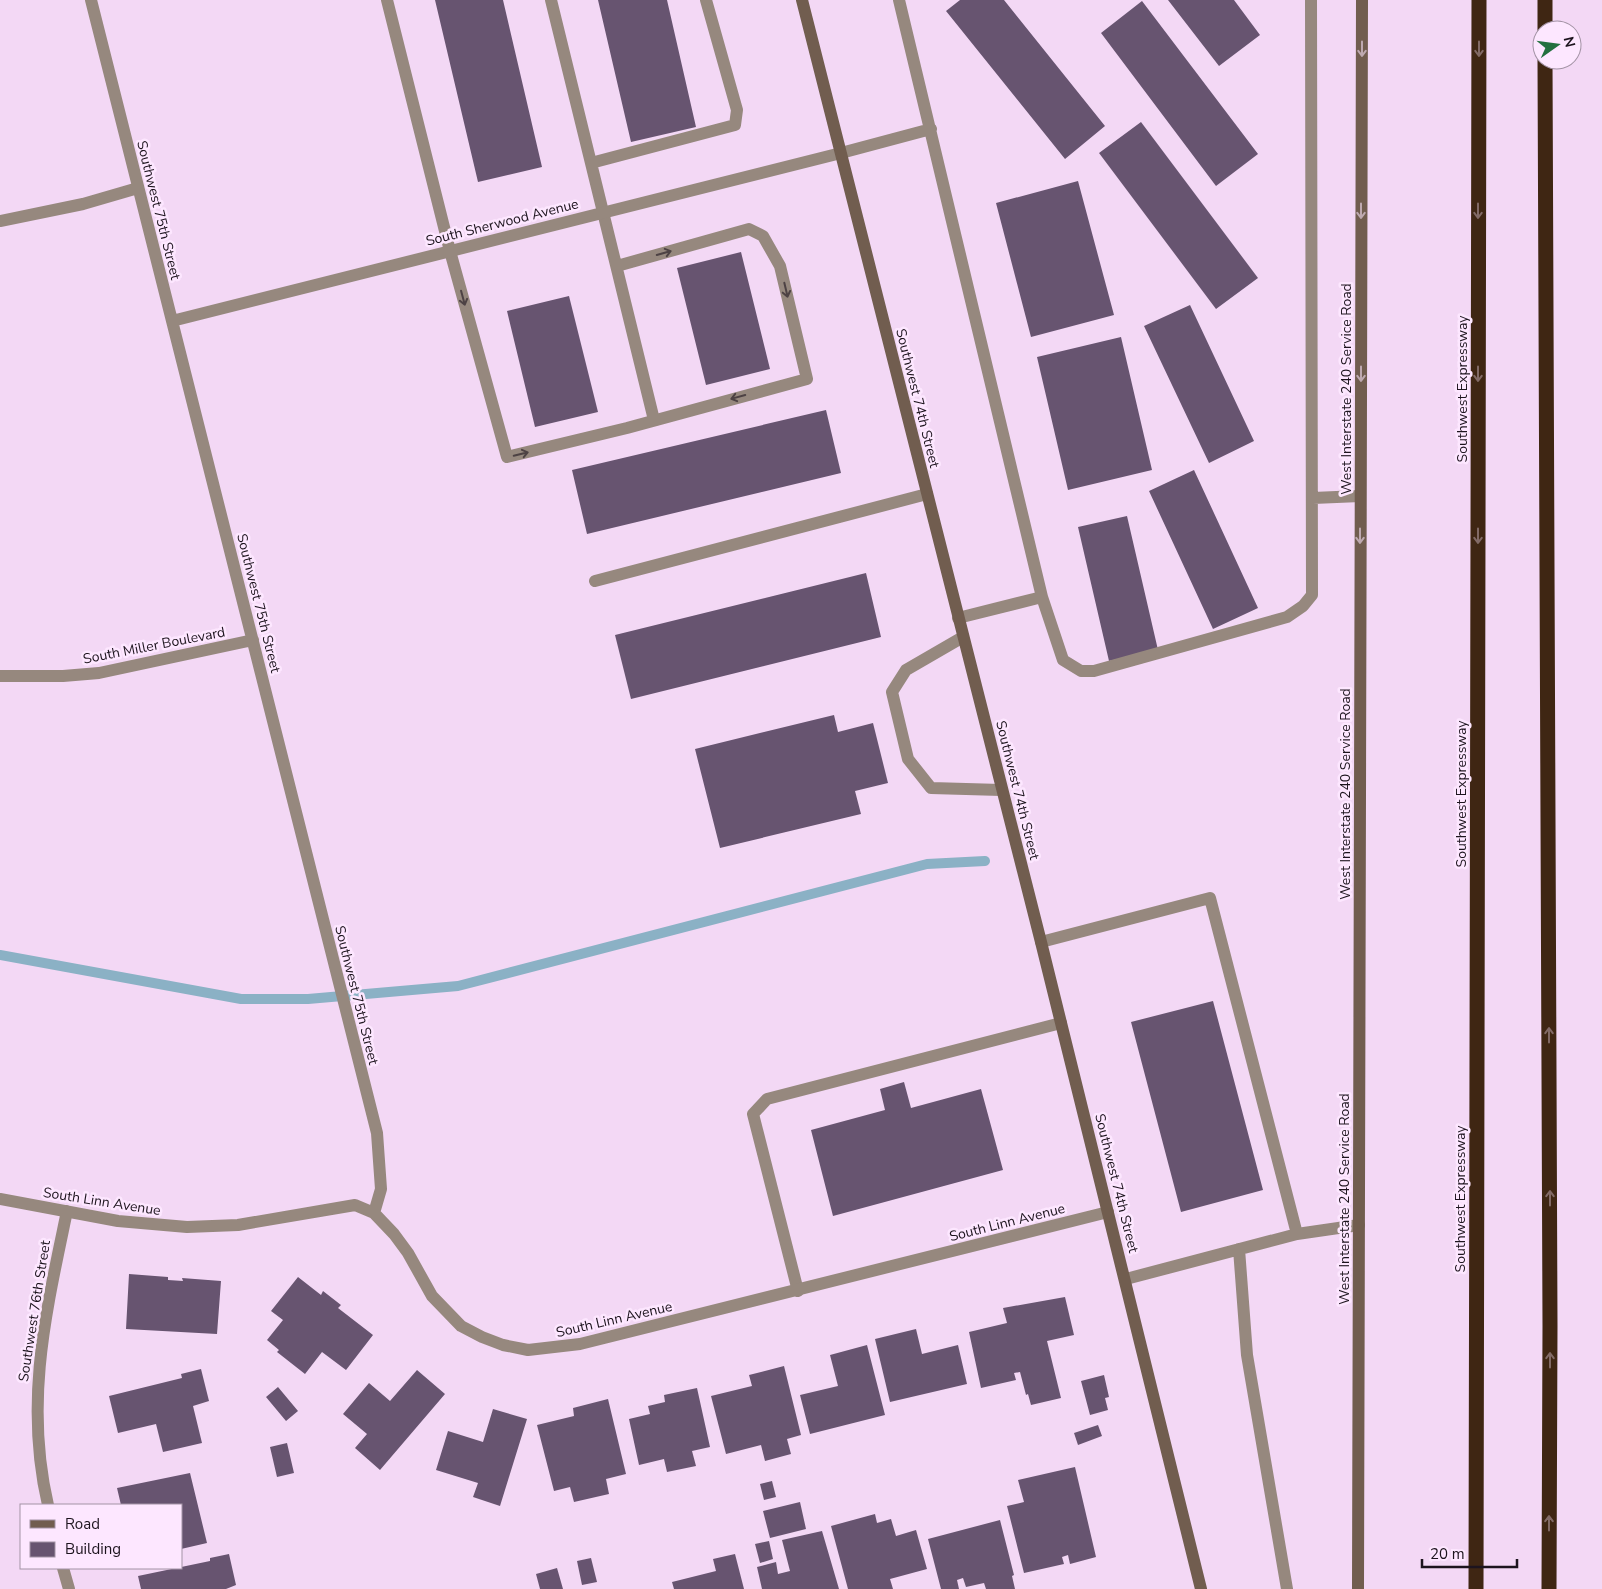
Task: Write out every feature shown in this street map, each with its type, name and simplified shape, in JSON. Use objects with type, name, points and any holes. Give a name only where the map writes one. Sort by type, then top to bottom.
[{"type":"highway","name":"Southwest Expressway","points":[[1476,1589],[1479,0]]},
{"type":"highway","points":[[1545,0],[1545,20]]},
{"type":"highway","points":[[1545,70],[1550,1326],[1549,1589]]},
{"type":"main road","name":"Southwest 74th Street","points":[[802,0],[1126,1279],[1202,1589]]},
{"type":"main road","name":"West Interstate 240 Service Road","points":[[1358,1589],[1362,0]]},
{"type":"street","name":"Southwest 75th Street","points":[[91,0],[380,1151],[381,1189],[374,1214]]},
{"type":"street","points":[[387,0],[450,251],[507,458],[806,379],[780,266],[763,236],[749,229],[617,266]]},
{"type":"street","points":[[551,0],[654,420]]},
{"type":"street","points":[[590,163],[735,125],[737,110],[706,0]]},
{"type":"street","points":[[899,0],[1042,597],[1063,660],[1081,671],[1094,671],[1287,617],[1303,606],[1312,595],[1311,0]]},
{"type":"street","name":"South Sherwood Avenue","points":[[172,321],[931,129]]},
{"type":"street","points":[[0,221],[83,204],[138,188]]},
{"type":"street","points":[[595,581],[927,494]]},
{"type":"street","points":[[1313,498],[1360,496]]},
{"type":"street","points":[[958,618],[1042,597]]},
{"type":"street","points":[[964,637],[906,670],[892,692],[908,759],[931,788],[1002,790]]},
{"type":"street","name":"South Miller Boulevard","points":[[0,676],[63,676],[99,673],[253,640]]},
{"type":"street","points":[[1041,942],[1210,898],[1297,1234]]},
{"type":"street","points":[[798,1291],[753,1114],[767,1098],[1061,1022]]},
{"type":"street","name":"South Linn Avenue","points":[[0,1199],[118,1221],[187,1227],[238,1225],[345,1205],[355,1205],[374,1214],[389,1228],[408,1253],[419,1274],[443,1310],[461,1326],[503,1345],[528,1350],[580,1344],[1108,1212]]},
{"type":"street","name":"Southwest 76th Street","points":[[48,1504],[38,1450],[36,1394],[39,1359],[67,1211]]},
{"type":"street","points":[[1126,1279],[1297,1234],[1359,1225]]},
{"type":"street","points":[[1238,1249],[1247,1355],[1287,1589]]},
{"type":"street","points":[[63,1569],[68,1589]]},
{"type":"building","points":[[435,0],[503,0],[542,167],[478,182]]},
{"type":"building","points":[[598,0],[667,0],[696,127],[631,142]]},
{"type":"building","points":[[960,0],[1004,0],[1105,126],[1065,159],[946,11]]},
{"type":"building","points":[[1168,0],[1234,0],[1260,35],[1219,66]]},
{"type":"building","points":[[1142,1],[1258,154],[1216,186],[1101,33]]},
{"type":"building","points":[[1141,122],[1258,278],[1216,309],[1099,153]]},
{"type":"building","points":[[1078,181],[1114,315],[1031,337],[996,203]]},
{"type":"building","points":[[741,252],[770,369],[706,385],[677,268]]},
{"type":"building","points":[[569,296],[598,412],[535,427],[507,311]]},
{"type":"building","points":[[1190,305],[1254,441],[1209,463],[1144,326]]},
{"type":"building","points":[[1121,337],[1152,470],[1068,490],[1037,357]]},
{"type":"building","points":[[826,410],[841,473],[587,534],[572,470]]},
{"type":"building","points":[[1194,470],[1258,608],[1213,629],[1149,491]]},
{"type":"building","points":[[1127,516],[1158,650],[1109,661],[1078,527]]},
{"type":"building","points":[[866,573],[881,637],[631,699],[615,635]]},
{"type":"building","points":[[834,715],[838,732],[873,723],[888,783],[855,791],[861,814],[720,848],[695,749]]},
{"type":"building","points":[[1213,1001],[1263,1190],[1181,1212],[1131,1022]]},
{"type":"building","points":[[904,1082],[911,1108],[981,1089],[1003,1170],[833,1216],[811,1130],[885,1110],[880,1089]]},
{"type":"building","points":[[129,1274],[168,1277],[168,1280],[183,1281],[182,1278],[221,1281],[217,1334],[126,1329]]},
{"type":"building","points":[[298,1277],[321,1295],[323,1291],[341,1305],[338,1308],[373,1335],[346,1370],[322,1352],[305,1374],[277,1352],[279,1350],[267,1340],[283,1320],[271,1311]]},
{"type":"building","points":[[1065,1297],[1074,1335],[1047,1341],[1061,1398],[1031,1405],[1028,1394],[1026,1395],[1020,1372],[1014,1373],[1016,1380],[981,1388],[969,1332],[1007,1323],[1003,1308]]},
{"type":"building","points":[[916,1329],[922,1354],[958,1345],[967,1384],[890,1402],[875,1339]]},
{"type":"building","points":[[867,1345],[885,1415],[810,1434],[800,1395],[838,1386],[830,1355]]},
{"type":"building","points":[[784,1366],[801,1435],[787,1439],[791,1454],[765,1461],[761,1445],[726,1454],[711,1396],[752,1386],[749,1375]]},
{"type":"building","points":[[201,1369],[209,1401],[193,1406],[202,1443],[163,1452],[156,1424],[118,1433],[109,1396],[182,1378],[181,1374]]},
{"type":"building","points":[[417,1370],[445,1394],[380,1470],[355,1448],[367,1434],[343,1414],[369,1383],[390,1401]]},
{"type":"building","points":[[1104,1375],[1109,1397],[1105,1398],[1108,1410],[1090,1415],[1081,1381]]},
{"type":"building","points":[[278,1387],[298,1411],[286,1421],[266,1397]]},
{"type":"building","points":[[697,1388],[710,1447],[692,1451],[696,1466],[667,1472],[664,1459],[639,1465],[629,1419],[650,1414],[648,1406],[665,1402],[664,1395]]},
{"type":"building","points":[[608,1399],[626,1474],[606,1479],[609,1494],[574,1502],[570,1487],[554,1491],[537,1425],[574,1416],[573,1408]]},
{"type":"building","points":[[493,1409],[527,1419],[500,1506],[473,1497],[478,1483],[436,1470],[448,1431],[483,1442]]},
{"type":"building","points":[[1098,1425],[1102,1436],[1078,1445],[1074,1433]]},
{"type":"building","points":[[287,1443],[294,1473],[277,1477],[270,1447]]},
{"type":"building","points":[[1075,1467],[1096,1557],[1070,1564],[1068,1555],[1062,1557],[1064,1564],[1024,1573],[1007,1506],[1024,1502],[1018,1480]]},
{"type":"building","points":[[190,1473],[207,1543],[182,1549],[182,1504],[121,1504],[117,1488]]},
{"type":"building","points":[[772,1481],[776,1497],[764,1500],[760,1484]]},
{"type":"building","points":[[800,1502],[806,1529],[770,1538],[763,1511]]},
{"type":"building","points":[[875,1514],[877,1523],[891,1519],[896,1536],[916,1530],[927,1569],[890,1579],[893,1589],[848,1589],[831,1526]]},
{"type":"building","points":[[1000,1520],[1014,1575],[1012,1576],[1015,1589],[986,1589],[984,1583],[966,1587],[963,1578],[957,1580],[959,1589],[941,1589],[928,1539]]},
{"type":"building","points":[[822,1531],[839,1589],[762,1589],[757,1567],[776,1562],[778,1574],[790,1571],[782,1540]]},
{"type":"building","points":[[769,1541],[773,1559],[760,1563],[755,1544]]},
{"type":"building","points":[[229,1554],[236,1585],[226,1589],[141,1589],[138,1576],[172,1569],[182,1569],[182,1567],[210,1561],[210,1558]]},
{"type":"building","points":[[735,1554],[744,1589],[674,1589],[672,1582],[716,1571],[713,1559]]},
{"type":"building","points":[[591,1558],[597,1582],[582,1585],[577,1561]]},
{"type":"building","points":[[557,1568],[563,1589],[540,1589],[536,1574]]},
{"type":"waterway","points":[[0,955],[241,999],[308,999],[458,986],[927,864],[985,861]]}]
